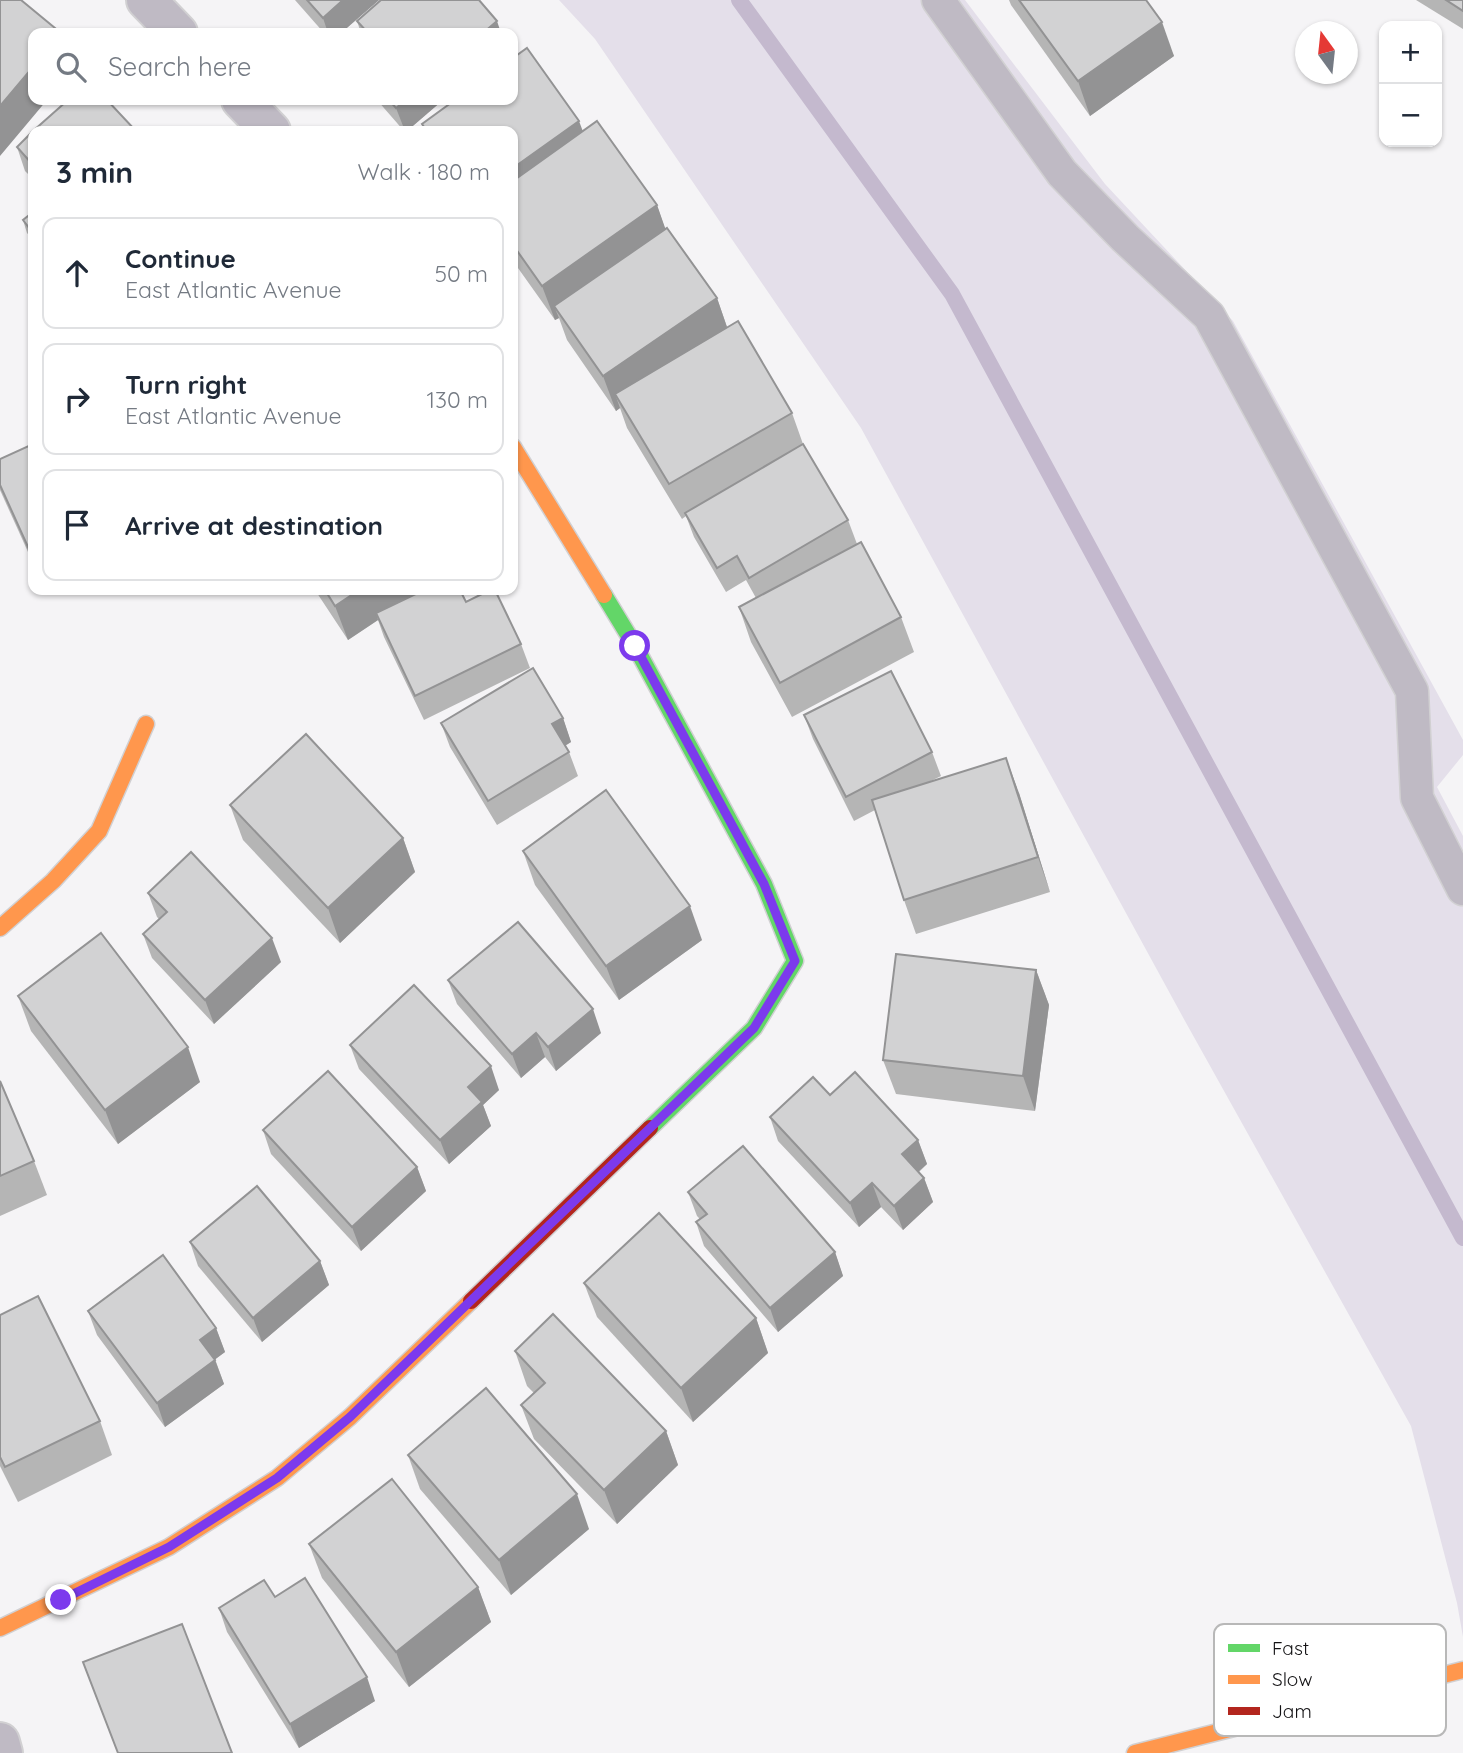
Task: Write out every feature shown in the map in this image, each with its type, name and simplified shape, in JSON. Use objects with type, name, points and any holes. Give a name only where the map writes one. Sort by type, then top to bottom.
[{"type":"street","points":[[146,0],[173,28]]},
{"type":"street","points":[[247,105],[266,126]]},
{"type":"street","points":[[0,1628],[169,1547],[277,1478],[340,1426],[754,1028],[795,961],[764,884],[635,646],[518,455]]},
{"type":"street","points":[[0,928],[53,881],[99,831],[146,724]]},
{"type":"street","points":[[1446,1674],[1463,1670]]},
{"type":"street","points":[[1135,1753],[1214,1733]]},
{"type":"street","points":[[0,1742],[3,1753]]},
{"type":"lane","points":[[937,0],[1062,173],[1125,238],[1209,316],[1412,691],[1418,798],[1463,888]]},
{"type":"shaded area","points":[[559,0],[965,0],[1105,184],[1233,321],[1463,740],[1463,755],[1437,787],[1463,836],[1463,1637],[1457,1603],[1411,1426],[1185,1021],[861,428],[595,39]]},
{"type":"building","points":[[0,0],[21,0],[55,28],[28,28],[28,73],[0,106]]},
{"type":"building","points":[[307,0],[343,0],[323,18]]},
{"type":"building","points":[[381,0],[479,0],[497,21],[489,28],[363,28],[357,21]]},
{"type":"building","points":[[1019,0],[1146,0],[1162,22],[1078,81]]},
{"type":"building","points":[[1446,0],[1463,0],[1463,11]]},
{"type":"building","points":[[527,48],[579,121],[518,164],[518,126],[423,126],[422,124],[448,105],[518,105],[518,54]]},
{"type":"building","points":[[62,105],[112,105],[131,126],[39,126]]},
{"type":"building","points":[[597,121],[657,205],[542,286],[518,252],[518,177]]},
{"type":"building","points":[[28,136],[28,159],[17,147]]},
{"type":"building","points":[[667,228],[717,298],[603,376],[554,306]]},
{"type":"building","points":[[738,321],[792,413],[669,484],[615,394]]},
{"type":"building","points":[[803,444],[848,520],[749,578],[737,556],[717,568],[685,513]]},
{"type":"building","points":[[28,446],[28,547],[0,485],[0,459]]},
{"type":"building","points":[[861,542],[901,617],[780,683],[739,607]]},
{"type":"building","points":[[328,595],[352,595],[335,606]]},
{"type":"building","points":[[414,595],[462,595],[466,602],[480,595],[497,595],[521,644],[415,696],[376,613]]},
{"type":"building","points":[[533,668],[563,718],[552,724],[569,752],[488,801],[441,723]]},
{"type":"building","points":[[891,671],[932,752],[846,797],[804,715]]},
{"type":"building","points":[[306,734],[403,838],[328,908],[230,805]]},
{"type":"building","points":[[1006,758],[1038,857],[904,900],[872,800]]},
{"type":"building","points":[[606,790],[690,906],[606,966],[523,851]]},
{"type":"building","points":[[191,852],[272,938],[205,1000],[143,934],[167,912],[148,893]]},
{"type":"building","points":[[518,922],[593,1009],[548,1047],[536,1033],[512,1054],[448,980]]},
{"type":"building","points":[[101,933],[188,1047],[105,1110],[18,996]]},
{"type":"building","points":[[896,954],[1036,970],[1023,1076],[883,1060]]},
{"type":"building","points":[[414,985],[491,1066],[468,1087],[482,1102],[440,1140],[350,1045]]},
{"type":"building","points":[[328,1071],[417,1167],[352,1227],[263,1130]]},
{"type":"building","points":[[855,1072],[918,1140],[902,1154],[924,1178],[894,1206],[872,1183],[850,1203],[770,1117],[813,1077],[830,1095]]},
{"type":"building","points":[[0,1081],[34,1161],[0,1176]]},
{"type":"building","points":[[743,1146],[835,1252],[770,1308],[696,1222],[707,1214],[688,1192]]},
{"type":"building","points":[[257,1186],[320,1261],[253,1318],[190,1242]]},
{"type":"building","points":[[659,1213],[756,1318],[681,1388],[584,1283]]},
{"type":"building","points":[[163,1255],[216,1328],[200,1340],[215,1360],[157,1403],[88,1311]]},
{"type":"building","points":[[38,1296],[100,1421],[5,1467],[0,1457],[0,1315]]},
{"type":"building","points":[[553,1314],[666,1431],[604,1490],[521,1405],[545,1383],[515,1351]]},
{"type":"building","points":[[486,1388],[577,1494],[499,1560],[408,1455]]},
{"type":"building","points":[[392,1479],[478,1587],[396,1652],[309,1544]]},
{"type":"building","points":[[305,1578],[367,1677],[290,1724],[219,1608],[264,1580],[275,1597]]},
{"type":"building","points":[[182,1624],[232,1753],[118,1753],[83,1662]]},
{"type":"waterway","points":[[739,0],[952,294],[1463,1238]]},
{"type":"traffic: fast","points":[[604,595],[635,646],[764,884],[795,961],[754,1028],[650,1128]]},
{"type":"traffic: slow","points":[[518,455],[604,595]]},
{"type":"traffic: slow","points":[[0,928],[53,881],[99,831],[146,724]]},
{"type":"traffic: slow","points":[[0,1628],[169,1547],[277,1478],[350,1417],[471,1301]]},
{"type":"traffic: slow","points":[[1446,1674],[1463,1670]]},
{"type":"traffic: slow","points":[[1135,1753],[1214,1733]]},
{"type":"traffic: jam","points":[[471,1301],[650,1128]]},
{"type":"route","points":[[61,1600],[169,1547],[277,1478],[350,1417],[754,1028],[795,961],[764,884],[635,646]]}]
